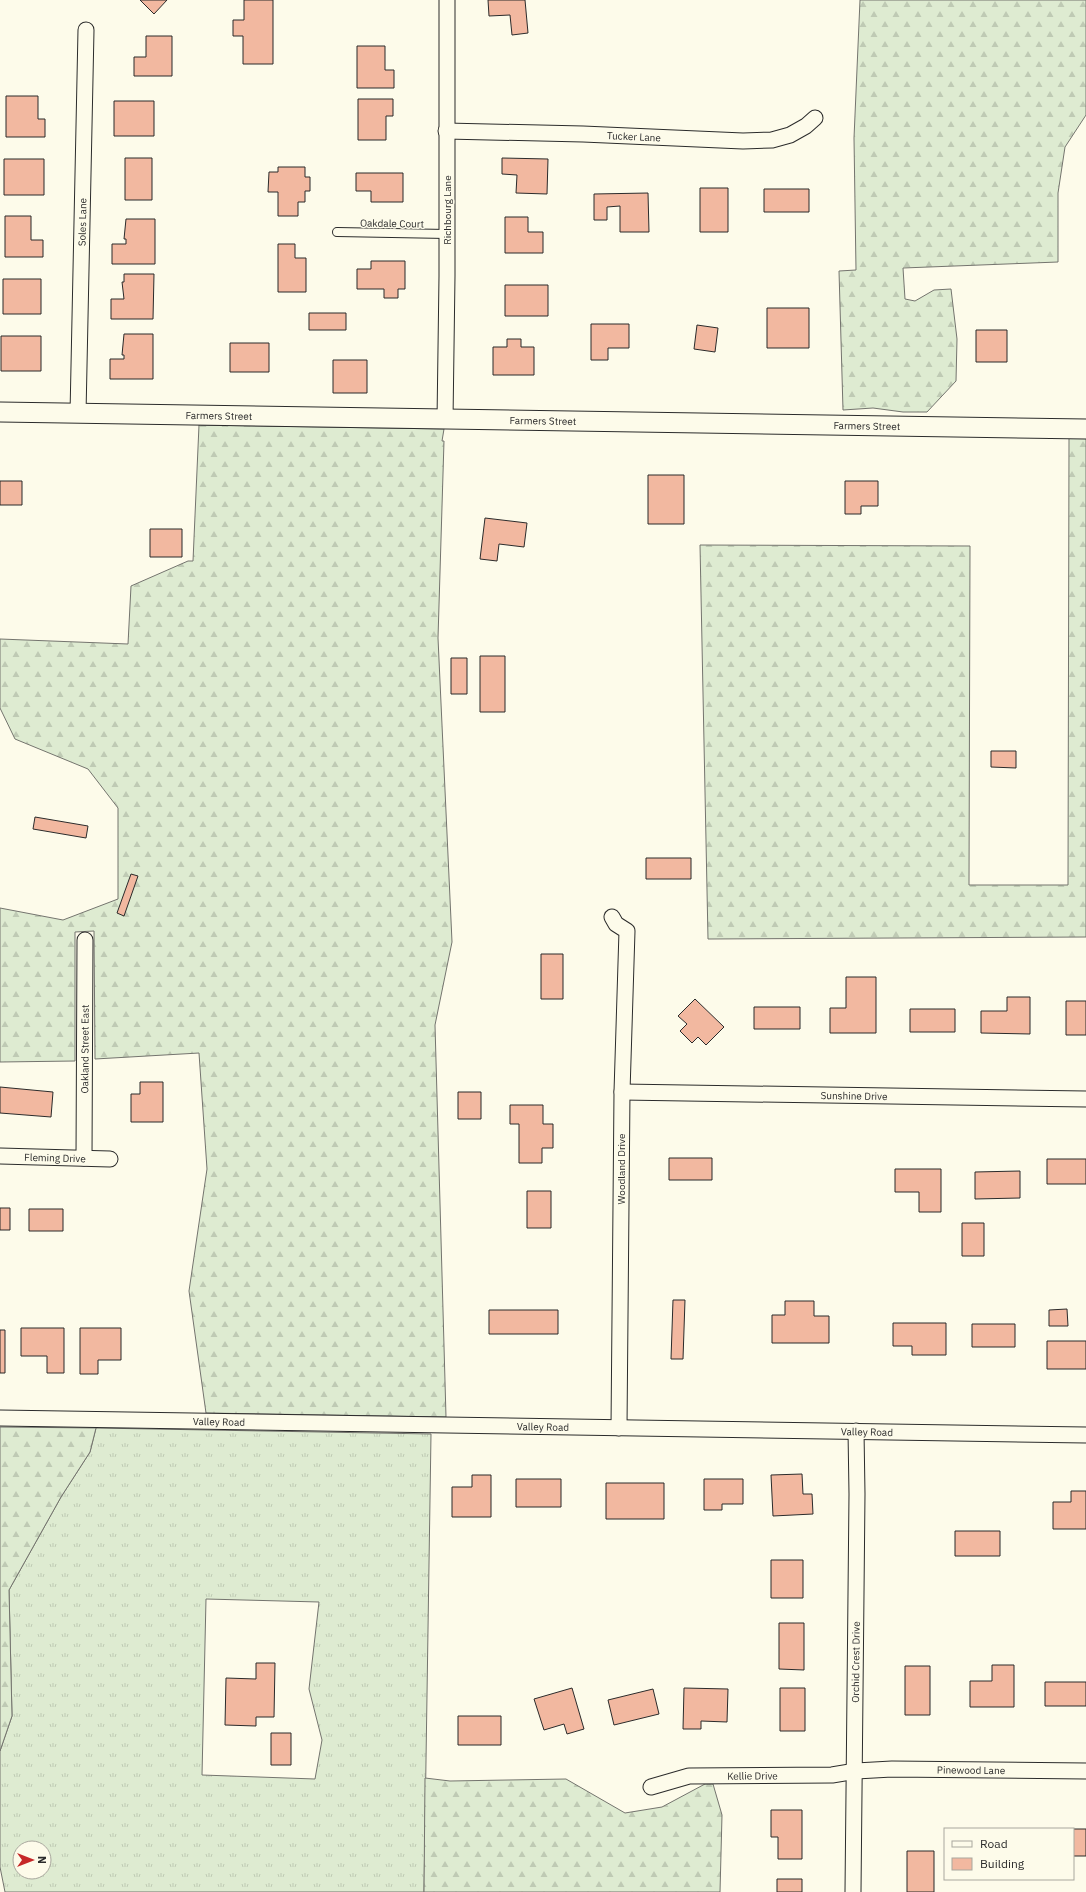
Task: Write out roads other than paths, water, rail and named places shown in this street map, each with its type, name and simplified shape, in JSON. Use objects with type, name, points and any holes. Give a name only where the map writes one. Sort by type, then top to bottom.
[{"type":"street","name":"Richbourg Lane","points":[[445,420],[447,0]]},
{"type":"street","name":"Soles Lane","points":[[78,414],[86,30]]},
{"type":"street","name":"Tucker Lane","points":[[446,131],[583,134],[750,141],[772,140],[790,135],[806,126],[815,118]]},
{"type":"street","name":"Farmers Street","points":[[0,412],[1086,429]]},
{"type":"street","name":"Woodland Drive","points":[[612,917],[616,924],[627,931],[628,940],[625,962],[622,1092],[619,1428]]},
{"type":"street","name":"Oakland Street East","points":[[84,1158],[85,940]]},
{"type":"street","name":"Sunshine Drive","points":[[622,1092],[1086,1099]]},
{"type":"street","name":"Fleming Drive","points":[[0,1156],[110,1159]]},
{"type":"street","name":"Valley Road","points":[[0,1418],[1086,1435]]},
{"type":"street","name":"Orchid Crest Drive","points":[[853,1892],[856,1771],[856,1431]]},
{"type":"street","name":"Pinewood Lane","points":[[856,1771],[892,1769],[1086,1771]]},
{"type":"street","name":"Kellie Drive","points":[[651,1787],[689,1776],[832,1775],[856,1771]]},
{"type":"lane","name":"Oakdale Court","points":[[337,232],[447,234]]}]
